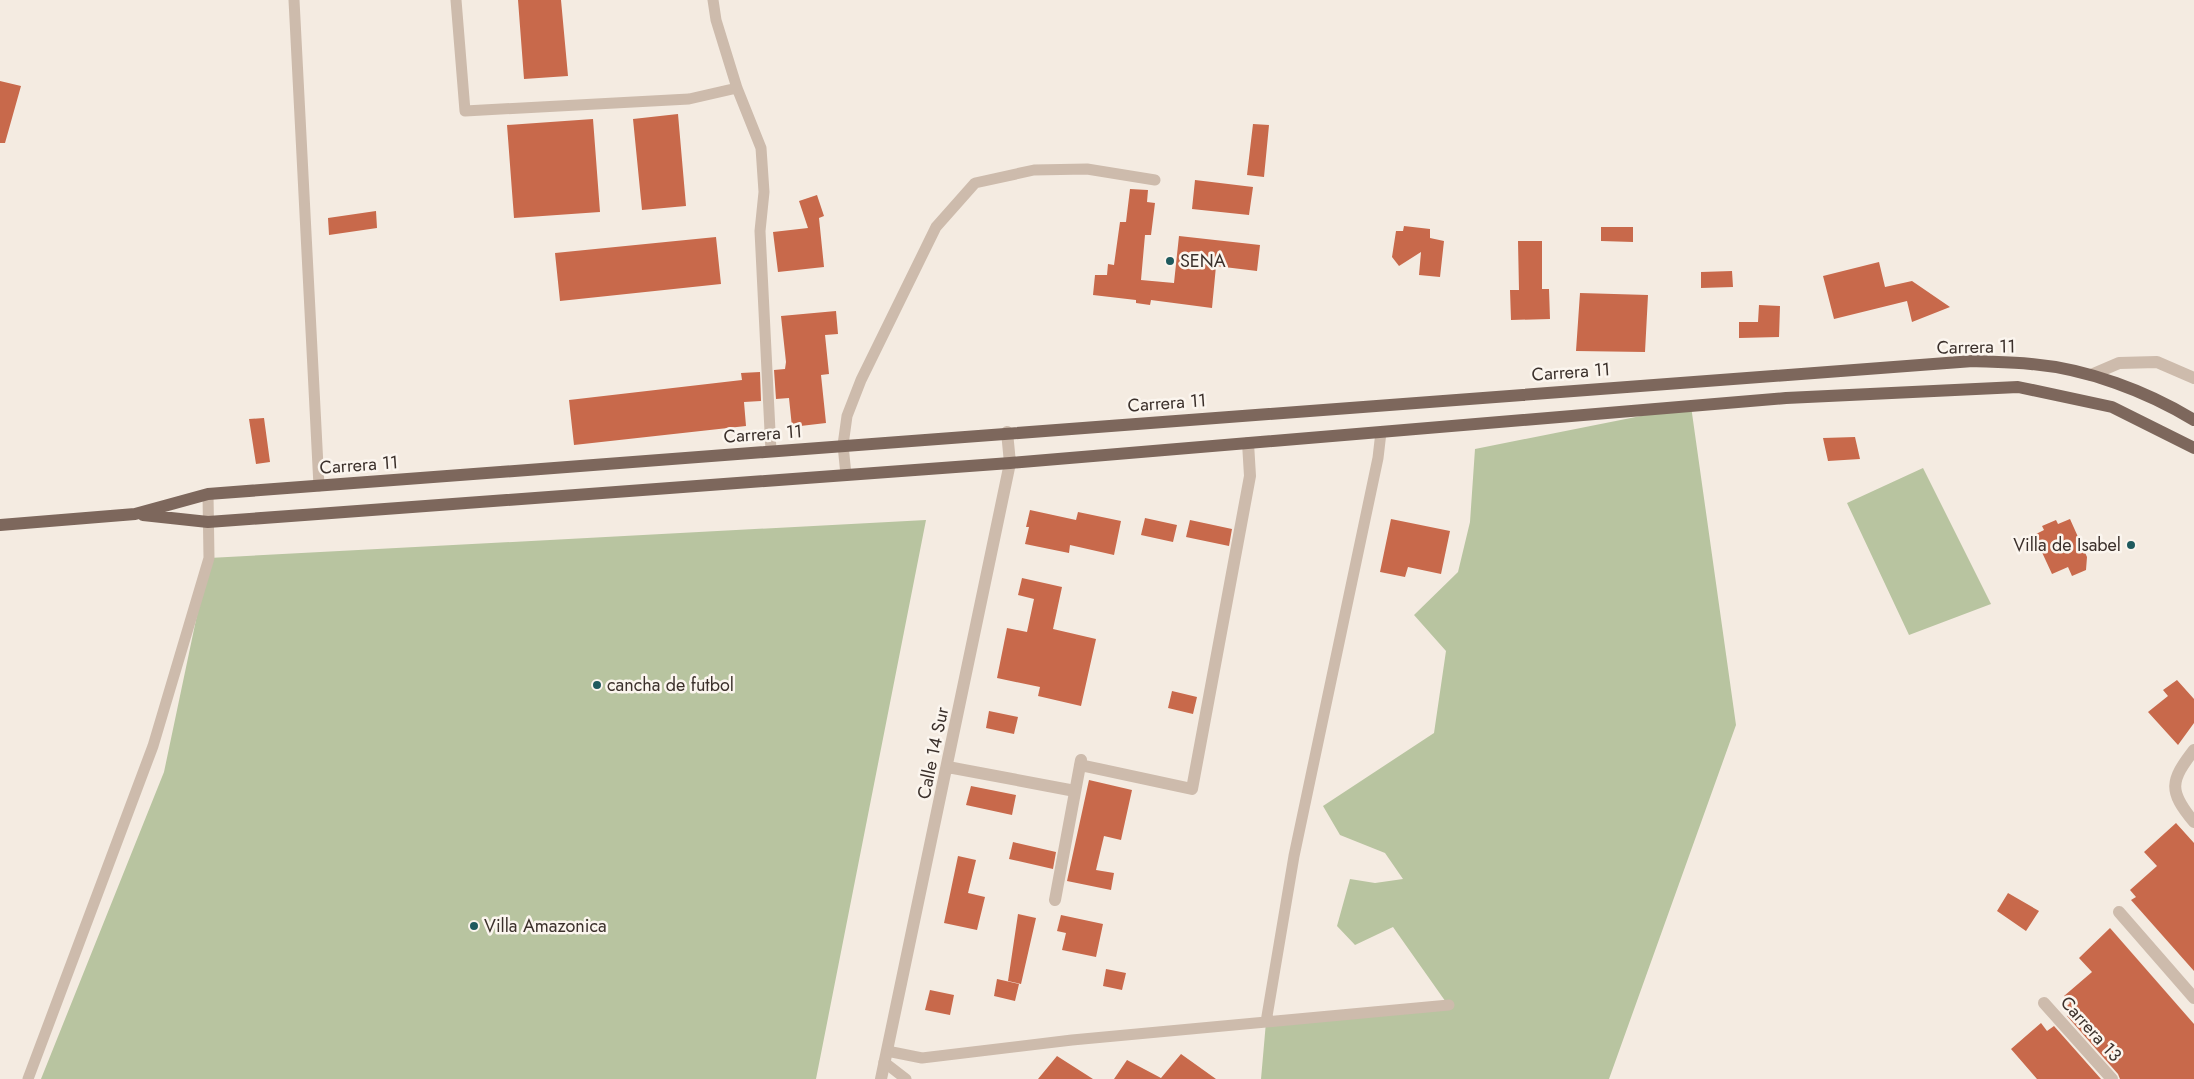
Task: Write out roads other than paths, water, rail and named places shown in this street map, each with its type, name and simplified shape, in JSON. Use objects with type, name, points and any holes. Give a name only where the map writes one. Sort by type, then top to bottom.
[{"type":"main road","name":"Carrera 11","points":[[0,525],[135,514],[208,494],[1007,432],[1973,361],[2033,364],[2091,375],[2164,402],[2194,420]]},
{"type":"main road","name":"Carrera 11","points":[[135,514],[208,522],[1010,463],[1786,398],[2018,388],[2112,407],[2194,448]]},
{"type":"street","points":[[2091,375],[2119,363],[2157,362],[2194,378]]},
{"type":"street","name":"Calle 14 Sur","points":[[881,1079],[948,767],[1010,463],[1007,432]]},
{"type":"street","points":[[1055,900],[1081,763],[1192,789],[1250,476],[1248,443]]},
{"type":"street","points":[[2194,750],[2178,770],[2173,787],[2179,805],[2194,822]]},
{"type":"street","points":[[948,767],[1075,791]]},
{"type":"street","points":[[2119,912],[2194,998]]},
{"type":"street","name":"Carrera 13","points":[[2044,1003],[2112,1079]]},
{"type":"lane","points":[[294,0],[320,486]]},
{"type":"lane","points":[[456,0],[465,111],[689,99],[737,88]]},
{"type":"lane","points":[[713,0],[716,20],[737,88],[761,148],[764,192],[760,230],[771,451]]},
{"type":"lane","points":[[846,475],[843,445],[847,416],[861,380],[936,227],[975,183],[1034,170],[1087,169],[1155,180]]},
{"type":"lane","points":[[1266,1022],[1294,856],[1378,458],[1381,432]]},
{"type":"lane","points":[[28,1079],[154,746],[208,558],[208,494]]},
{"type":"lane","points":[[885,1056],[922,1058],[1072,1040],[1449,1005]]},
{"type":"lane","points":[[885,1056],[906,1079]]},
{"type":"place","name":"SENA","points":[[1170,261]]},
{"type":"place","name":"Villa de Isabel","points":[[2131,545]]},
{"type":"place","name":"cancha de futbol","points":[[597,685]]},
{"type":"place","name":"Villa Amazonica","points":[[474,926]]}]
